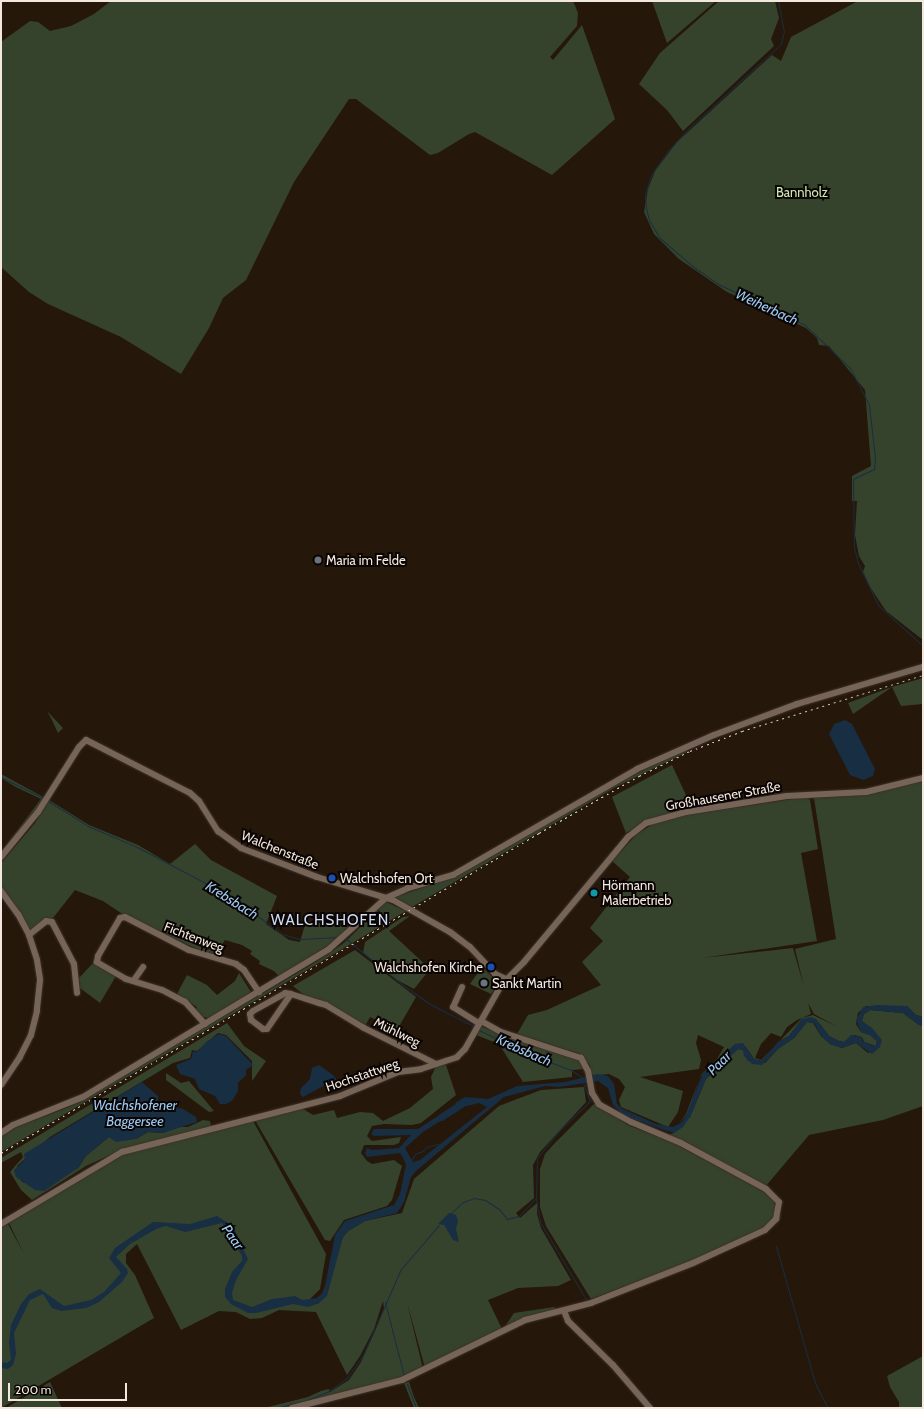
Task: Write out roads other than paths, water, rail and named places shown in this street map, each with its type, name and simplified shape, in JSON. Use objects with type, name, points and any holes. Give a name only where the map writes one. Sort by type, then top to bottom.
[{"type":"street","points":[[1,1133],[12,1125],[83,1097],[259,992],[340,941],[386,898],[408,888],[452,875],[586,796],[682,748],[797,704],[923,667]]},
{"type":"street","name":"Walchenstraße","points":[[1,857],[65,772],[83,741],[88,741],[190,793],[199,801],[218,831],[241,848],[317,877],[386,898],[450,932],[470,947],[495,974],[504,981]]},
{"type":"street","name":"Großhausener Straße","points":[[504,981],[520,966],[628,837],[646,823],[686,812],[787,796],[866,792],[923,778]]},
{"type":"street","points":[[1,892],[18,914],[29,935],[40,980],[37,1011],[26,1046],[1,1085]]},
{"type":"street","name":"Fichtenweg","points":[[134,980],[126,979],[96,960],[120,918],[125,918],[180,946],[236,964],[244,970],[259,992]]},
{"type":"street","points":[[29,935],[46,921],[52,922],[74,964],[77,993]]},
{"type":"street","points":[[143,967],[134,980],[162,990],[185,1002],[205,1024]]},
{"type":"street","points":[[436,1064],[452,1060],[461,1053],[478,1025],[489,1002],[504,981]]},
{"type":"street","points":[[292,1408],[402,1380],[525,1320],[564,1311],[693,1263],[737,1244],[773,1224],[780,1207],[774,1195],[766,1189],[681,1142],[610,1112],[595,1098],[590,1086],[588,1071],[584,1060],[576,1055],[478,1025],[453,1007],[462,987]]},
{"type":"street","points":[[281,994],[291,994],[267,1029],[263,1029],[249,1017],[253,1011],[281,994]]},
{"type":"street","name":"Mühlweg","points":[[291,994],[326,1005],[364,1028],[436,1064]]},
{"type":"street","name":"Hochstattweg","points":[[1,1224],[122,1152],[295,1106],[340,1096],[398,1072],[436,1064]]},
{"type":"street","points":[[564,1311],[568,1321],[613,1365],[650,1408]]},
{"type":"water","points":[[845,720],[852,724],[875,769],[873,776],[863,780],[850,775],[829,734],[834,724]]},
{"type":"water","points":[[877,1005],[907,1006],[916,1015],[923,1017],[923,1026],[919,1025],[903,1013],[870,1010],[864,1014],[862,1021],[872,1028],[882,1040],[880,1047],[872,1054],[856,1043],[842,1048],[830,1044],[821,1036],[814,1023],[807,1022],[794,1038],[778,1049],[762,1065],[752,1064],[744,1056],[743,1050],[738,1049],[706,1079],[690,1117],[683,1127],[674,1133],[624,1116],[613,1105],[608,1088],[598,1081],[559,1087],[545,1086],[504,1097],[416,1171],[411,1177],[404,1202],[397,1213],[365,1221],[348,1231],[343,1237],[327,1296],[319,1303],[308,1307],[293,1304],[256,1313],[248,1313],[231,1304],[225,1297],[225,1289],[232,1272],[242,1261],[242,1256],[222,1223],[185,1232],[166,1226],[156,1229],[130,1244],[116,1257],[127,1269],[128,1273],[122,1282],[99,1302],[86,1308],[61,1311],[52,1308],[43,1294],[30,1300],[14,1333],[16,1354],[13,1365],[8,1369],[1,1368],[1,1362],[7,1363],[11,1360],[9,1343],[11,1325],[21,1304],[29,1294],[40,1289],[64,1306],[91,1300],[104,1292],[121,1273],[109,1258],[115,1248],[153,1222],[190,1224],[217,1216],[233,1226],[248,1259],[236,1280],[232,1293],[233,1300],[252,1307],[272,1299],[295,1296],[302,1300],[317,1298],[324,1291],[335,1235],[345,1221],[394,1205],[400,1194],[406,1164],[400,1153],[367,1157],[365,1153],[367,1148],[372,1150],[399,1148],[411,1135],[374,1136],[371,1134],[374,1129],[418,1129],[447,1110],[450,1115],[423,1132],[405,1148],[413,1162],[420,1160],[487,1107],[479,1103],[459,1108],[455,1103],[465,1097],[488,1099],[517,1086],[565,1082],[598,1074],[608,1076],[614,1084],[617,1104],[621,1108],[656,1124],[673,1127],[681,1123],[685,1118],[703,1073],[735,1044],[743,1043],[754,1059],[761,1061],[779,1041],[789,1036],[802,1019],[810,1017],[816,1019],[829,1036],[839,1041],[844,1042],[851,1035],[862,1037],[862,1041],[876,1046],[877,1041],[870,1035],[861,1032],[856,1020],[863,1007]]},
{"type":"water","points":[[219,1034],[226,1036],[253,1065],[246,1070],[246,1075],[238,1083],[238,1091],[232,1101],[226,1104],[220,1104],[215,1096],[199,1089],[195,1079],[180,1074],[176,1065],[191,1059],[193,1051],[197,1052],[206,1042]]},
{"type":"water","points":[[319,1065],[333,1075],[341,1085],[338,1088],[327,1084],[303,1097],[300,1094],[301,1088],[310,1079],[312,1068]]},
{"type":"water","name":"Walchshofener Baggersee","points":[[142,1082],[158,1096],[158,1104],[183,1109],[196,1117],[197,1122],[163,1133],[148,1132],[136,1139],[116,1142],[109,1137],[86,1156],[78,1168],[44,1191],[35,1190],[16,1177],[14,1170],[25,1160],[24,1154]]},
{"type":"water","points":[[449,1213],[456,1215],[458,1221],[456,1229],[459,1242],[453,1240],[444,1225],[438,1224]]},
{"type":"waterway","name":"Weiherbach","points":[[778,1],[784,31],[781,44],[685,132],[667,152],[651,175],[645,195],[646,208],[649,220],[660,238],[691,265],[718,284],[805,325],[850,368],[869,405],[875,458],[874,469],[853,479],[854,547],[858,563],[878,605],[923,646]]},
{"type":"waterway","name":"Krebsbach","points":[[1,777],[43,798]]},
{"type":"waterway","name":"Krebsbach","points":[[48,801],[88,826],[137,847],[232,897],[282,934],[300,939],[338,937]]},
{"type":"waterway","name":"Krebsbach","points":[[345,938],[400,983],[430,1004],[475,1027]]},
{"type":"waterway","name":"Krebsbach","points":[[479,1030],[528,1054],[571,1070],[585,1079]]},
{"type":"waterway","points":[[450,1214],[463,1202],[474,1198],[485,1200],[499,1209],[507,1219],[519,1216],[536,1198],[537,1158],[558,1132],[590,1101],[583,1083]]},
{"type":"waterway","name":"Paar","points":[[441,1117],[464,1102]]},
{"type":"waterway","points":[[411,1161],[415,1154],[423,1151],[426,1147],[438,1144]]},
{"type":"waterway","points":[[536,1199],[540,1222],[587,1301]]},
{"type":"waterway","points":[[276,1408],[307,1400],[329,1391],[347,1378],[363,1355],[401,1269],[439,1225]]},
{"type":"waterway","points":[[776,1246],[815,1383],[828,1408]]},
{"type":"waterway","points":[[385,1302],[404,1376]]},
{"type":"waterway","points":[[407,1384],[416,1408]]},
{"type":"railway","points":[[1,1153],[539,833],[639,776],[690,751],[742,731],[923,675]]},
{"type":"place","name":"Maria im Felde","points":[[318,560]]},
{"type":"place","name":"Walchshofen Ort","points":[[332,878]]},
{"type":"place","name":"Hörmann Malerbetrieb","points":[[594,893]]},
{"type":"place","name":"Walchshofen Kirche","points":[[491,967]]},
{"type":"place","name":"Sankt Martin","points":[[484,983]]},
{"type":"district","name":"WALCHSHOFEN","points":[[330,921]]},
{"type":"park label","name":"Bannholz","points":[[802,192]]}]
